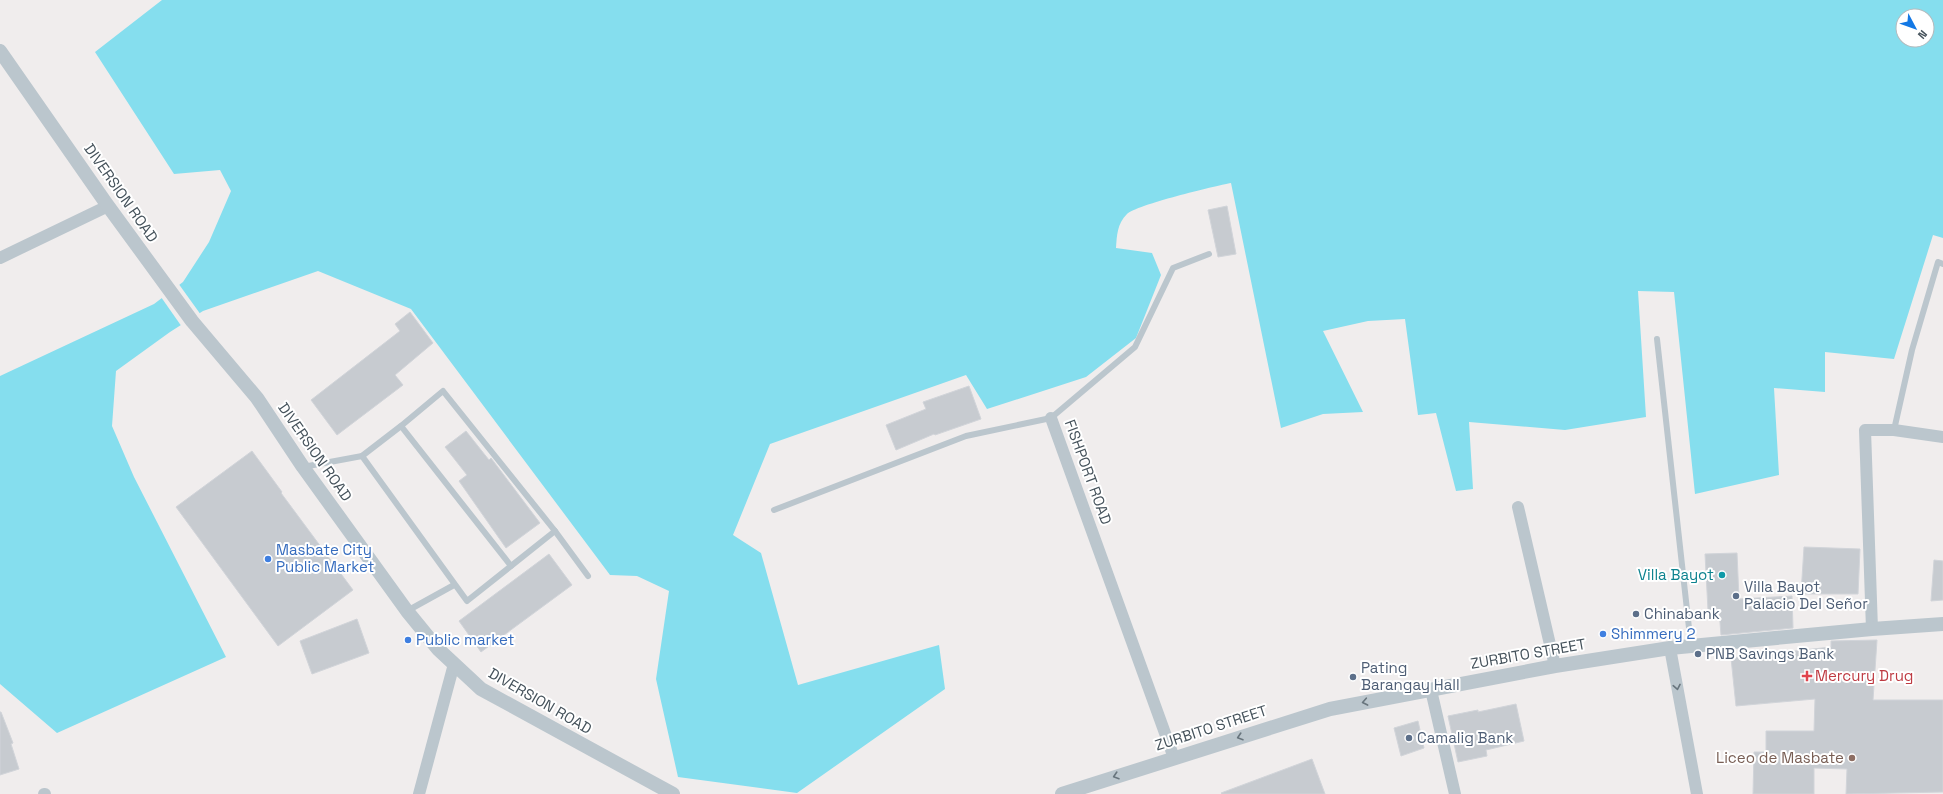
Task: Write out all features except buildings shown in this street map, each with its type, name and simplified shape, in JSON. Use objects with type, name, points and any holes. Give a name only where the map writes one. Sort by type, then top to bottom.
[{"type":"street","name":"DIVERSION ROAD","points":[[0,51],[108,206],[192,321],[257,398],[303,467],[407,611],[438,649],[481,689],[673,794]]},
{"type":"street","points":[[0,258],[108,206]]},
{"type":"street","name":"FISHPORT ROAD","points":[[1051,418],[1174,758]]},
{"type":"street","points":[[1872,629],[1865,430],[1894,430],[1943,437]]},
{"type":"street","points":[[1518,507],[1555,666]]},
{"type":"street","name":"ZURBITO STREET","points":[[1062,794],[1330,709],[1555,666],[1670,648],[1872,629],[1943,624]]},
{"type":"street","points":[[1670,648],[1697,794]]},
{"type":"street","points":[[419,794],[454,664]]},
{"type":"street","points":[[1431,690],[1455,794]]},
{"type":"lane","name":"FISHPORT ROAD","points":[[1051,418],[1135,347],[1173,268],[1209,254]]},
{"type":"lane","points":[[1894,430],[1912,350],[1938,262],[1943,264]]},
{"type":"lane","points":[[1657,340],[1691,646]]},
{"type":"lane","points":[[303,467],[362,456],[402,426],[443,391],[555,531],[588,576]]},
{"type":"lane","points":[[774,510],[966,436],[1051,418]]},
{"type":"lane","points":[[402,426],[511,566]]},
{"type":"lane","points":[[362,456],[466,602],[555,531]]},
{"type":"lane","points":[[407,611],[454,585]]},
{"type":"water","points":[[162,0],[1943,0],[1943,238],[1933,235],[1894,359],[1825,352],[1825,392],[1774,388],[1779,475],[1695,494],[1674,292],[1638,291],[1646,417],[1565,430],[1469,422],[1473,489],[1456,491],[1436,413],[1418,415],[1405,319],[1368,321],[1323,331],[1363,412],[1323,414],[1281,428],[1231,183],[1176,196],[1133,210],[1127,214],[1121,222],[1118,230],[1116,248],[1152,253],[1161,275],[1136,338],[1086,377],[987,409],[966,375],[770,444],[733,535],[761,553],[798,685],[939,645],[945,689],[797,793],[678,777],[656,679],[669,591],[637,576],[610,575],[411,309],[318,271],[203,311],[170,332],[116,371],[112,426],[134,477],[226,657],[57,733],[0,684],[0,376],[154,304],[183,282],[209,242],[231,191],[220,170],[174,174],[95,52]]},
{"type":"pier","points":[[178,283],[201,315],[182,327],[161,297]]},
{"type":"place","name":"Masbate City Public Market","points":[[268,559]]},
{"type":"place","name":"Villa Bayot","points":[[1722,575]]},
{"type":"place","name":"Villa Bayot Palacio Del Señor","points":[[1736,596]]},
{"type":"place","name":"Chinabank","points":[[1636,614]]},
{"type":"place","name":"Shimmery 2","points":[[1603,634]]},
{"type":"place","name":"Public market","points":[[408,640]]},
{"type":"place","name":"PNB Savings Bank","points":[[1698,654]]},
{"type":"place","name":"Mercury Drug","points":[[1807,676]]},
{"type":"place","name":"Pating Barangay Hall","points":[[1353,677]]},
{"type":"place","name":"Camalig Bank","points":[[1409,738]]},
{"type":"place","name":"Liceo de Masbate","points":[[1852,758]]}]
